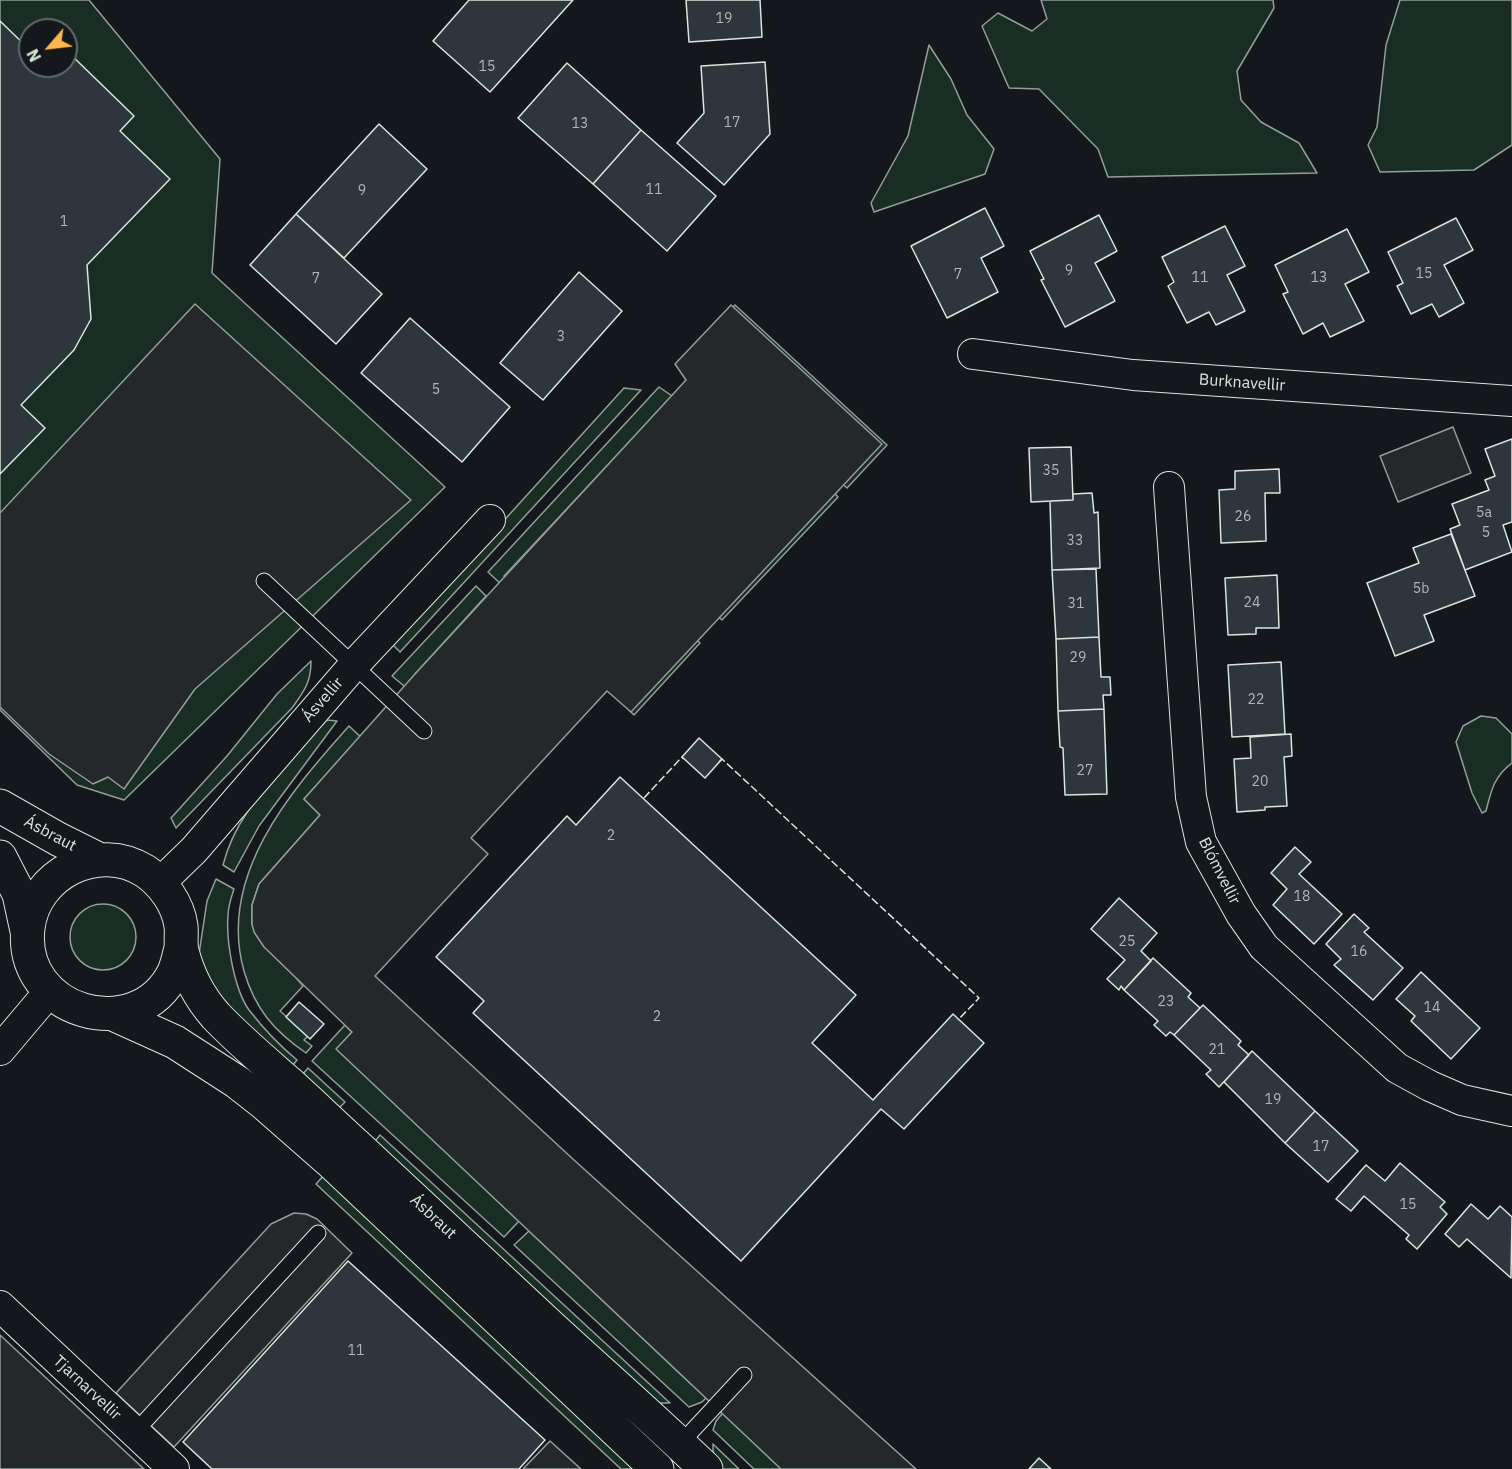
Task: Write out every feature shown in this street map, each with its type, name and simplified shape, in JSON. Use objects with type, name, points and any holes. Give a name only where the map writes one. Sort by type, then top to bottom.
[{"type":"street","name":"Burknavellir","points":[[974,354],[1133,375],[1512,401]]},
{"type":"street","name":"Blómvellir","points":[[1169,487],[1191,797],[1201,842],[1241,914],[1264,947],[1397,1068],[1462,1100],[1512,1111]]},
{"type":"street","name":"Ásvellir","points":[[160,883],[194,850],[354,665],[490,520]]},
{"type":"street","name":"Ásbraut","points":[[0,806],[58,840],[100,860]]},
{"type":"street","points":[[0,857],[19,894],[27,930],[29,953],[36,974],[49,992],[68,1005],[90,1013],[113,1014],[137,1007],[158,993],[174,972],[181,948],[181,925],[174,902],[160,883],[143,870],[122,862],[100,860],[73,866],[51,881],[35,904],[27,930]]},
{"type":"street","name":"Ásbraut","points":[[181,948],[190,975],[204,1002],[235,1036],[706,1469]]},
{"type":"street","points":[[0,1050],[49,992]]},
{"type":"street","name":"Ásbraut","points":[[113,1014],[175,1042],[237,1082],[265,1104],[330,1161],[657,1469]]},
{"type":"street","name":"Tjarnarvellir","points":[[0,1306],[174,1469]]},
{"type":"lane","points":[[264,581],[424,731]]},
{"type":"lane","points":[[135,1432],[318,1233]]},
{"type":"lane","points":[[680,1444],[744,1375]]},
{"type":"green space","points":[[0,0],[89,0],[220,159],[212,273],[445,487],[124,800],[77,785],[0,710]]},
{"type":"green space","points":[[1041,0],[1273,0],[1274,8],[1237,71],[1241,100],[1261,122],[1299,143],[1317,173],[1108,177],[1098,149],[1039,89],[1009,88],[982,26],[998,13],[1032,31],[1047,19]]},
{"type":"green space","points":[[1400,0],[1512,0],[1512,145],[1474,170],[1380,172],[1368,145],[1377,127],[1386,45]]},
{"type":"green space","points":[[929,45],[951,79],[967,115],[994,149],[985,174],[874,212],[871,203],[908,136]]},
{"type":"green space","points":[[735,305],[887,445],[847,488],[694,348]]},
{"type":"green space","points":[[659,387],[678,400],[662,407],[504,576],[518,600],[488,572]]},
{"type":"green space","points":[[624,388],[641,390],[400,652],[392,644]]},
{"type":"green space","points":[[830,488],[838,497],[722,620],[713,612]]},
{"type":"green space","points":[[476,586],[486,596],[415,674],[409,690],[392,676]]},
{"type":"green space","points":[[693,636],[700,643],[634,715],[627,708]]},
{"type":"green space","points":[[311,661],[308,681],[292,708],[176,828],[171,818],[227,756],[277,694]]},
{"type":"green space","points":[[1481,716],[1496,718],[1512,734],[1512,763],[1497,779],[1486,811],[1482,813],[1472,793],[1456,742],[1463,726]]},
{"type":"green space","points":[[327,720],[337,721],[259,826],[234,872],[223,865],[233,837],[248,811],[276,775]]},
{"type":"green space","points":[[349,726],[381,756],[354,744],[304,799],[320,815],[259,884],[252,905],[252,924],[303,986],[280,1011],[308,1036],[304,1040],[312,1046],[306,1053],[275,1027],[254,997],[244,971],[238,936],[241,902],[250,869],[264,838],[283,807]]},
{"type":"green space","points":[[216,879],[234,889],[230,902],[228,926],[232,964],[239,990],[254,1017],[297,1060],[289,1070],[216,1003],[199,954],[207,901]]},
{"type":"green space","points":[[103,904],[116,906],[131,919],[136,937],[134,950],[121,965],[103,970],[90,968],[75,955],[70,937],[72,924],[85,909]]},
{"type":"green space","points":[[345,1025],[352,1032],[337,1049],[519,1221],[504,1237],[312,1061]]},
{"type":"green space","points":[[308,1068],[345,1102],[335,1112],[299,1079]]},
{"type":"green space","points":[[380,1135],[670,1403],[659,1403],[372,1145]]},
{"type":"green space","points":[[326,1173],[641,1469],[621,1469],[316,1184]]},
{"type":"green space","points":[[529,1231],[691,1384],[715,1389],[702,1402],[689,1407],[514,1245]]},
{"type":"green space","points":[[727,1408],[782,1469],[754,1469],[713,1430],[716,1421]]},
{"type":"green space","points":[[713,1444],[739,1469],[720,1469],[713,1452]]},
{"type":"shaded area","points":[[195,304],[411,500],[195,689],[124,789],[108,777],[93,784],[49,754],[0,707],[0,513]]},
{"type":"shaded area","points":[[731,305],[882,444],[631,712],[607,691],[471,838],[488,854],[375,976],[574,1160],[916,1469],[781,1469],[336,1049],[352,1032],[264,947],[254,932],[252,924],[252,905],[259,884],[320,815],[304,799],[415,674],[686,380],[675,364]]},
{"type":"shaded area","points":[[1453,427],[1471,473],[1398,502],[1380,456]]},
{"type":"shaded area","points":[[294,1213],[306,1214],[317,1219],[352,1253],[174,1447],[116,1393],[271,1224]]},
{"type":"shaded area","points":[[0,1335],[144,1469],[0,1469]]},
{"type":"shaded area","points":[[550,1441],[581,1469],[523,1469]]},
{"type":"building","points":[[469,0],[573,0],[490,92],[433,41]]},
{"type":"building","points":[[686,0],[760,0],[762,37],[689,42]]},
{"type":"building","points":[[0,21],[18,38],[18,78],[78,78],[78,62],[134,116],[120,131],[170,179],[87,265],[91,319],[74,350],[21,405],[45,428],[0,474]]},
{"type":"building","points":[[765,62],[770,134],[724,185],[677,143],[704,113],[701,66]]},
{"type":"building","points":[[567,63],[641,130],[593,184],[518,118]]},
{"type":"building","points":[[379,124],[427,169],[344,258],[296,214]]},
{"type":"building","points":[[641,130],[716,196],[667,251],[593,184]]},
{"type":"building","points":[[985,208],[1004,246],[981,258],[998,292],[947,318],[911,246]]},
{"type":"building","points":[[296,214],[382,294],[336,344],[250,265]]},
{"type":"building","points":[[1099,215],[1117,251],[1095,263],[1115,301],[1065,327],[1041,280],[1044,279],[1030,251]]},
{"type":"building","points":[[1456,218],[1473,250],[1444,265],[1464,303],[1439,317],[1432,304],[1411,314],[1397,286],[1403,283],[1388,252]]},
{"type":"building","points":[[1225,226],[1245,266],[1227,275],[1245,311],[1216,325],[1209,312],[1187,323],[1168,286],[1174,282],[1162,257]]},
{"type":"building","points":[[1347,229],[1369,272],[1345,284],[1364,321],[1330,337],[1323,323],[1303,334],[1283,294],[1288,292],[1275,265]]},
{"type":"building","points":[[579,272],[622,311],[543,400],[500,363]]},
{"type":"building","points":[[410,318],[510,407],[462,462],[361,373]]},
{"type":"building","points":[[1512,439],[1512,522],[1503,525],[1512,552],[1465,570],[1450,529],[1460,525],[1452,504],[1489,490],[1485,480],[1495,476],[1485,449]]},
{"type":"building","points":[[1071,447],[1073,500],[1031,502],[1029,448]]},
{"type":"building","points":[[1279,469],[1280,493],[1265,493],[1266,541],[1221,543],[1219,490],[1235,489],[1235,471]]},
{"type":"building","points":[[1092,493],[1094,513],[1098,512],[1100,568],[1052,570],[1050,501],[1073,500],[1073,494]]},
{"type":"building","points":[[1451,534],[1475,596],[1424,615],[1434,641],[1395,656],[1367,583],[1419,563],[1413,548]]},
{"type":"building","points":[[1096,569],[1099,637],[1056,639],[1052,570]]},
{"type":"building","points":[[1277,575],[1279,628],[1256,628],[1256,634],[1228,635],[1225,578]]},
{"type":"building","points":[[1099,637],[1101,677],[1110,677],[1111,695],[1103,695],[1104,709],[1058,711],[1056,639]]},
{"type":"building","points":[[1281,662],[1285,734],[1232,737],[1228,665]]},
{"type":"building","points":[[1104,709],[1107,794],[1065,795],[1063,748],[1060,747],[1058,711]]},
{"type":"building","points":[[1291,734],[1292,756],[1284,757],[1287,806],[1237,812],[1234,759],[1251,758],[1250,737]]},
{"type":"building","points":[[699,738],[722,759],[705,778],[682,757]]},
{"type":"building","points":[[620,777],[856,995],[812,1043],[873,1100],[953,1014],[984,1043],[904,1129],[881,1109],[741,1261],[473,1013],[484,1001],[436,957],[567,816],[576,825]]},
{"type":"building","points":[[1295,847],[1311,862],[1299,874],[1342,914],[1314,944],[1273,905],[1287,889],[1271,873]]},
{"type":"building","points":[[1119,898],[1157,933],[1141,951],[1151,961],[1124,990],[1121,986],[1119,990],[1107,979],[1125,960],[1091,929]]},
{"type":"building","points":[[1354,914],[1369,928],[1364,932],[1403,968],[1373,1000],[1334,965],[1341,959],[1326,944]]},
{"type":"building","points":[[1153,958],[1191,993],[1188,997],[1200,1008],[1174,1035],[1170,1032],[1166,1036],[1154,1025],[1158,1021],[1124,990]]},
{"type":"building","points":[[1421,972],[1480,1028],[1451,1059],[1411,1021],[1415,1016],[1396,999]]},
{"type":"building","points":[[299,1002],[324,1024],[310,1039],[286,1017]]},
{"type":"building","points":[[1203,1005],[1241,1041],[1238,1045],[1249,1055],[1219,1087],[1206,1074],[1211,1070],[1174,1035]]},
{"type":"building","points":[[1252,1051],[1315,1111],[1285,1143],[1224,1082]]},
{"type":"building","points":[[1315,1111],[1358,1151],[1328,1182],[1285,1143]]},
{"type":"building","points":[[1400,1163],[1445,1202],[1440,1207],[1447,1214],[1417,1249],[1406,1239],[1409,1235],[1364,1196],[1351,1211],[1336,1199],[1366,1165],[1385,1181]]},
{"type":"building","points":[[1471,1204],[1488,1219],[1500,1206],[1512,1217],[1511,1278],[1467,1239],[1459,1247],[1445,1234]]},
{"type":"building","points":[[348,1261],[545,1440],[519,1469],[212,1469],[183,1442]]},
{"type":"building","points":[[1039,1458],[1051,1469],[1029,1469]]},
{"type":"fence","points":[[644,798],[682,757],[683,759]]},
{"type":"fence","points":[[719,762],[722,759],[979,998],[958,1020]]}]
